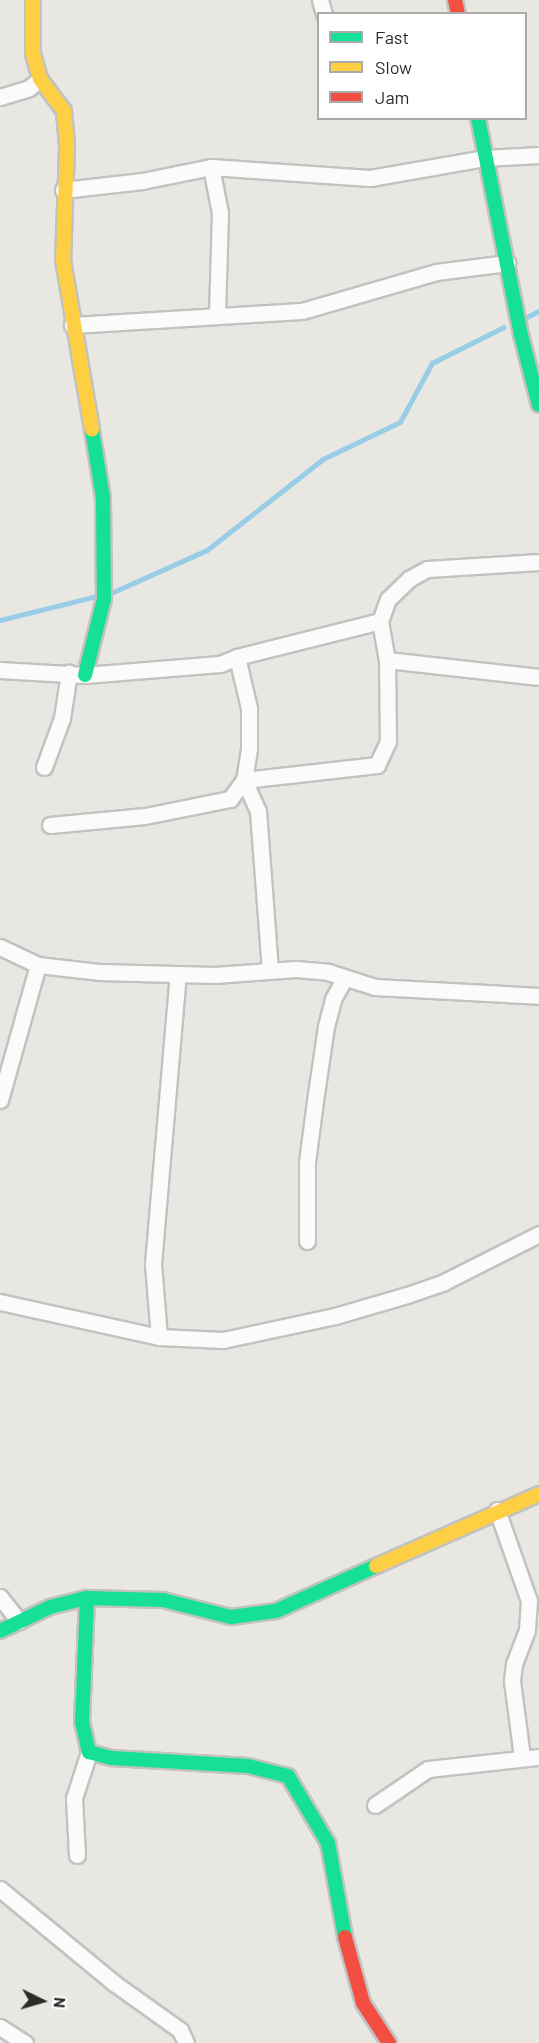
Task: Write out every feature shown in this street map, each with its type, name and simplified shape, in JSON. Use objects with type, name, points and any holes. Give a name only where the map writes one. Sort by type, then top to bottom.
[{"type":"street","points":[[33,0],[33,54],[40,79],[64,111],[67,148],[63,190],[63,260],[72,326],[103,498],[102,584],[104,599],[86,675]]},
{"type":"street","points":[[0,98],[29,88],[40,79]]},
{"type":"street","points":[[477,120],[539,405]]},
{"type":"street","points":[[63,190],[142,181],[211,167],[370,178],[485,158],[539,155]]},
{"type":"street","points":[[211,167],[220,213],[217,314]]},
{"type":"street","points":[[72,326],[217,314],[302,310],[436,272],[507,263]]},
{"type":"street","points":[[244,780],[377,765],[388,741],[387,660],[380,621],[388,599],[427,568],[539,562]]},
{"type":"street","points":[[0,670],[86,675],[220,664],[237,657],[380,621]]},
{"type":"street","points":[[230,799],[244,780],[249,749],[249,708],[237,657]]},
{"type":"street","points":[[387,660],[539,677]]},
{"type":"street","points":[[44,767],[63,718],[69,673]]},
{"type":"street","points":[[244,780],[258,811],[270,969]]},
{"type":"street","points":[[50,825],[145,816],[230,799],[258,811]]},
{"type":"street","points":[[0,947],[38,965],[178,974],[270,969],[328,972],[344,979],[375,987],[433,992],[539,996]]},
{"type":"street","points":[[0,1100],[38,965]]},
{"type":"street","points":[[159,1337],[153,1264],[178,974]]},
{"type":"street","points":[[307,1241],[307,1162],[326,1026],[333,999],[344,979]]},
{"type":"street","points":[[0,1302],[159,1337],[223,1340],[335,1316],[444,1282],[539,1234]]},
{"type":"street","points":[[0,1631],[19,1621],[87,1598],[163,1600],[231,1617],[276,1611],[497,1510],[539,1494]]},
{"type":"street","points":[[497,1510],[529,1601],[527,1630],[513,1665],[512,1682],[522,1757]]},
{"type":"street","points":[[0,1597],[19,1621]]},
{"type":"street","points":[[77,1855],[74,1798],[89,1752],[82,1722],[87,1598]]},
{"type":"street","points":[[89,1752],[112,1758],[248,1766],[288,1776],[328,1843],[351,1967],[363,2004],[389,2043]]},
{"type":"street","points":[[375,1805],[428,1769],[522,1757],[539,1757]]},
{"type":"street","points":[[0,1888],[114,1983],[180,2030],[186,2043]]},
{"type":"street","points":[[0,2027],[25,2043]]},
{"type":"waterway","points":[[527,317],[539,311]]},
{"type":"waterway","points":[[111,593],[207,550],[323,459],[400,422],[432,363],[504,327]]},
{"type":"waterway","points":[[0,620],[97,596]]},
{"type":"traffic: fast","points":[[478,120],[521,335],[539,405]]},
{"type":"traffic: fast","points":[[85,675],[104,599],[103,498],[92,430]]},
{"type":"traffic: fast","points":[[0,1631],[50,1607],[87,1598],[163,1600],[231,1617],[276,1611],[376,1566]]},
{"type":"traffic: fast","points":[[87,1598],[82,1722],[89,1752],[112,1758],[248,1766],[288,1776],[328,1843],[345,1937]]},
{"type":"traffic: slow","points":[[33,0],[33,54],[40,79],[64,111],[67,148],[63,260],[92,430]]},
{"type":"traffic: slow","points":[[376,1566],[539,1494]]},
{"type":"traffic: jam","points":[[455,0],[458,12]]},
{"type":"traffic: jam","points":[[345,1937],[363,2003],[389,2043]]}]
